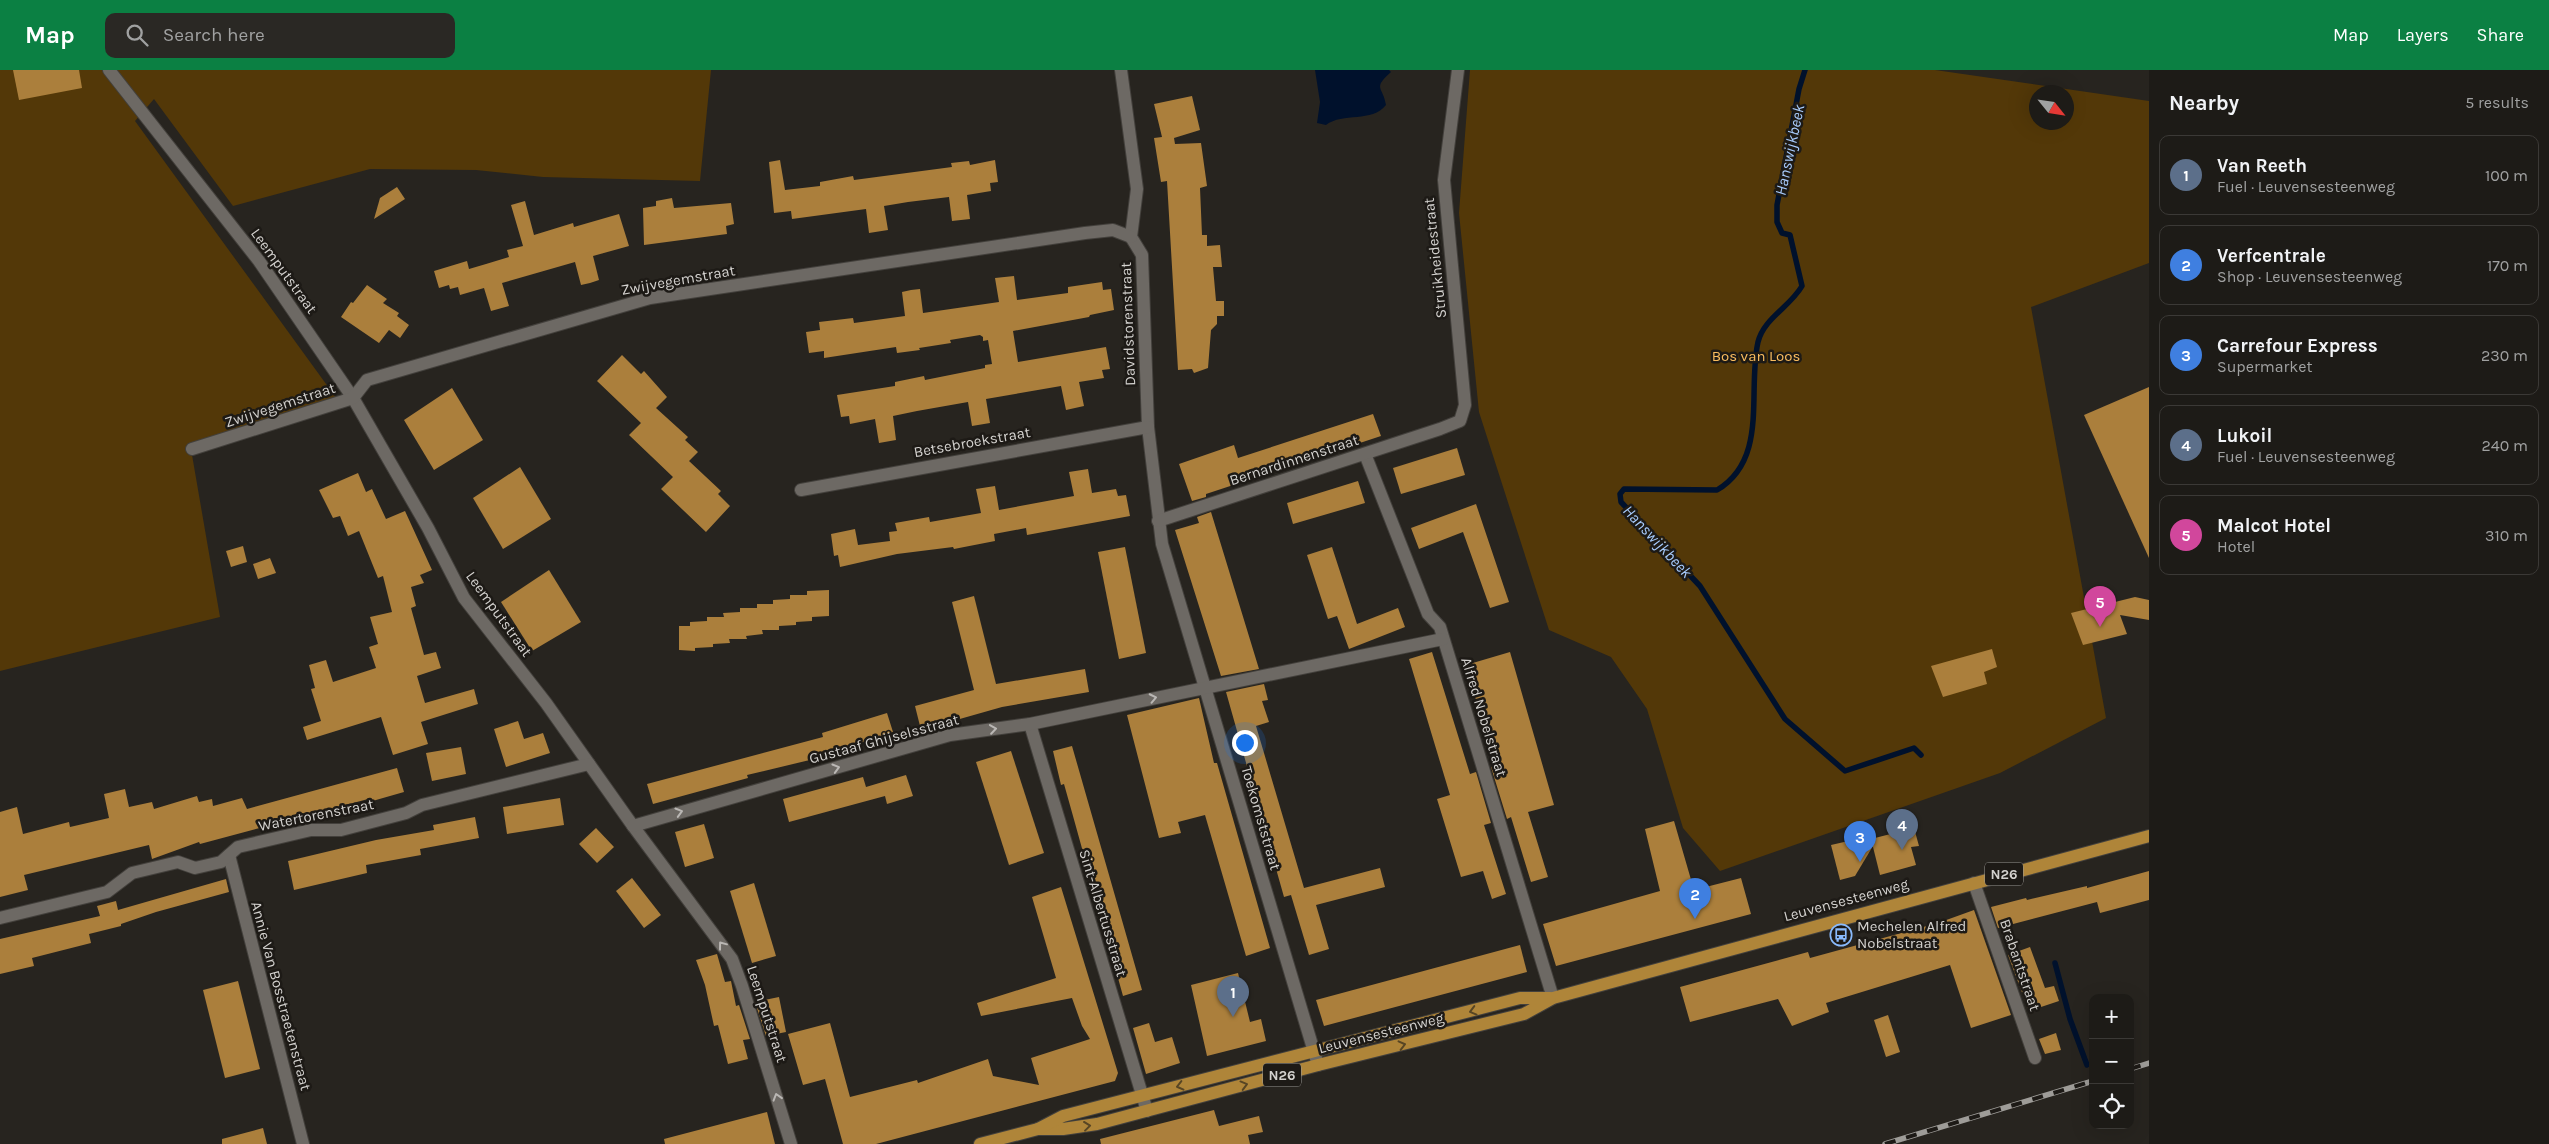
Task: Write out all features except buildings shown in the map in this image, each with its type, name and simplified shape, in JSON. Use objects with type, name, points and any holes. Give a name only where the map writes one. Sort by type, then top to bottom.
[{"type":"main road","name":"Leuvensesteenweg","points":[[1038,1129],[1063,1129],[1097,1124],[1524,1014],[1553,998],[2149,836]]},
{"type":"main road","name":"Leuvensesteenweg","points":[[980,1144],[1038,1129],[1063,1116],[1520,998],[1553,998]]},
{"type":"street","name":"Leemputstraat","points":[[110,70],[259,261],[353,398],[428,528],[464,598],[546,702],[632,826],[732,959],[791,1144]]},
{"type":"street","points":[[1121,70],[1137,190],[1131,237]]},
{"type":"street","name":"Struikheidestraat","points":[[1440,429],[1460,420],[1465,405],[1444,180],[1458,70]]},
{"type":"street","name":"Zwijvegemstraat","points":[[192,449],[353,398],[367,380],[650,298],[1085,233],[1113,230],[1131,237]]},
{"type":"street","name":"Davidstorenstraat","points":[[1131,237],[1142,256],[1148,427],[1158,520]]},
{"type":"street","name":"Betsebroekstraat","points":[[801,490],[1148,427]]},
{"type":"street","name":"Bernardinnenstraat","points":[[1158,520],[1440,429]]},
{"type":"street","name":"Alfred Nobelstraat","points":[[1365,454],[1428,614],[1440,627],[1553,998]]},
{"type":"street","name":"Toekomststraat","points":[[1158,520],[1162,544],[1318,1066]]},
{"type":"street","name":"Gustaaf Ghijselsstraat","points":[[632,826],[950,735],[1030,724],[1444,639]]},
{"type":"street","name":"Sint-Albertusstraat","points":[[1030,724],[1147,1111]]},
{"type":"street","name":"Watertorenstraat","points":[[0,918],[107,892],[132,873],[178,862],[195,868],[221,862],[238,847],[311,830],[341,830],[406,813],[422,805],[589,764]]},
{"type":"street","name":"Annie Van Bosstraetenstraat","points":[[229,855],[303,1144]]},
{"type":"street","name":"Brabantstraat","points":[[1974,883],[2035,1058]]},
{"type":"green space","points":[[0,70],[711,70],[700,181],[543,177],[476,170],[370,169],[233,206],[154,99],[135,121],[342,406],[191,449],[220,617],[0,671]]},
{"type":"green space","name":"Bos van Loos","points":[[1470,70],[1935,70],[2039,85],[2029,85],[2029,130],[2074,130],[2074,90],[2149,101],[2149,263],[2031,307],[2106,718],[2000,773],[1720,871],[1683,828],[1647,709],[1611,657],[1549,630],[1479,412],[1459,213]]},
{"type":"water","points":[[1315,70],[1389,70],[1391,72],[1380,85],[1386,105],[1373,114],[1341,119],[1326,125],[1317,123],[1320,102]]},
{"type":"waterway","name":"Hanswijkbeek","points":[[1805,70],[1799,89],[1777,205],[1777,222],[1782,233],[1790,235],[1802,286],[1791,300],[1771,319],[1758,342],[1755,361],[1753,423],[1744,461],[1733,477],[1717,490],[1624,489],[1620,494],[1621,502],[1700,586],[1785,719],[1845,771],[1914,748],[1921,755]]},
{"type":"waterway","name":"Hanswijkbeek","points":[[2055,963],[2070,1019],[2087,1065]]},
{"type":"railway","points":[[2134,1068],[2149,1063]]},
{"type":"railway","points":[[1885,1144],[2089,1082]]},
{"type":"place","name":"Malcot Hotel","points":[[2100,627]]},
{"type":"place","name":"Lukoil","points":[[1902,850]]},
{"type":"place","name":"Carrefour Express","points":[[1860,862]]},
{"type":"place","name":"Verfcentrale","points":[[1695,919]]},
{"type":"place","name":"Mechelen Alfred Nobelstraat","points":[[1841,935]]},
{"type":"place","name":"Van Reeth","points":[[1233,1017]]}]
